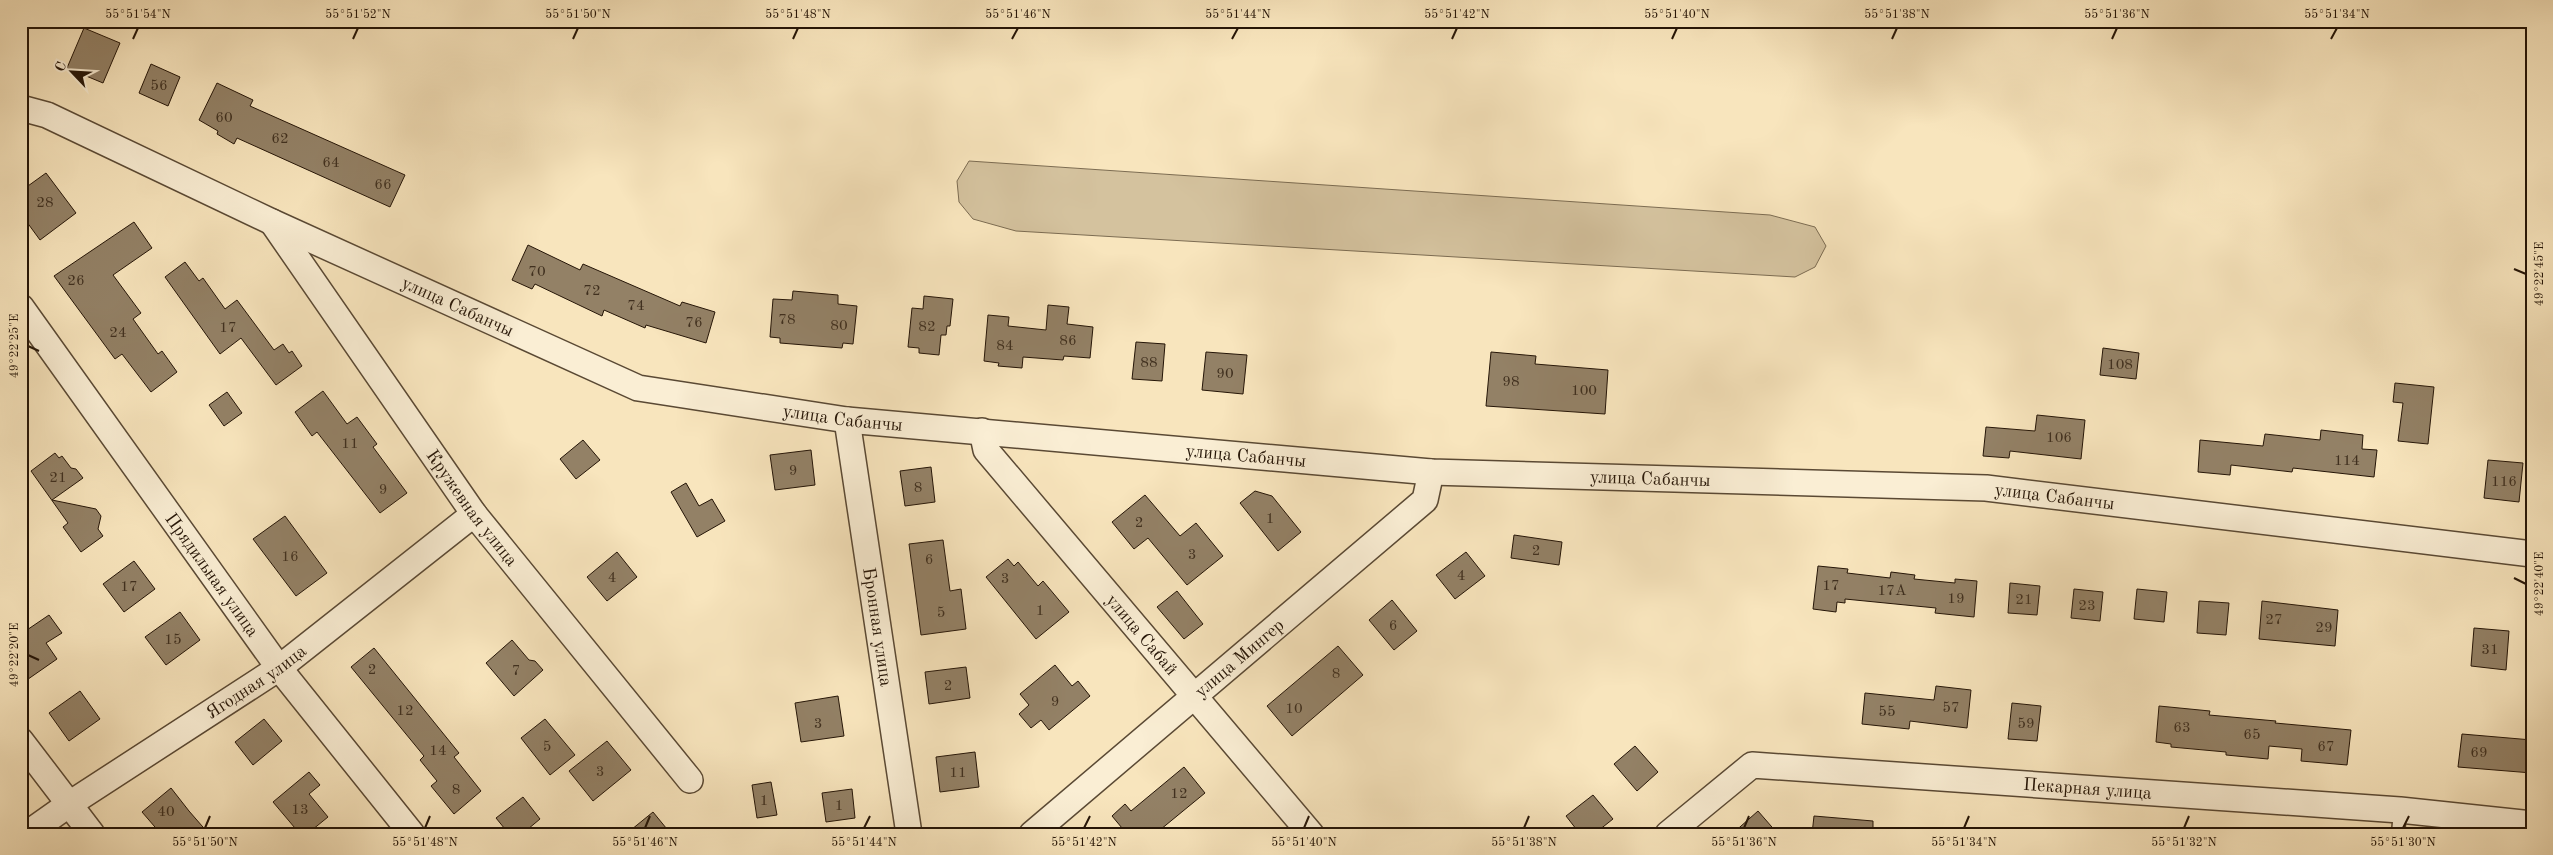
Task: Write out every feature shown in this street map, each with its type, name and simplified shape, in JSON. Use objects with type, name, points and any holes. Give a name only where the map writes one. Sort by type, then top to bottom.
[{"type":"street","name":"улица Сабанчы","points":[[21,108],[47,116],[272,222],[638,388],[847,420],[1431,472],[1986,488],[2532,554]]},
{"type":"street","name":"Кружевная улица","points":[[272,222],[474,514],[690,780]]},
{"type":"street","name":"Прядильная улица","points":[[21,307],[279,668],[412,834]]},
{"type":"street","name":"Бронная улица","points":[[847,420],[909,834]]},
{"type":"street","name":"улица Сабай","points":[[982,431],[986,450],[1311,834]]},
{"type":"street","name":"улица Мингер","points":[[1032,834],[1425,500],[1431,472]]},
{"type":"street","name":"Ягодная улица","points":[[27,834],[68,805],[279,668],[474,514]]},
{"type":"street","points":[[21,741],[92,834]]},
{"type":"street","name":"Пекарная улица","points":[[1668,834],[1752,765],[2399,822],[2532,824]]},
{"type":"shaded area","points":[[969,161],[1770,215],[1815,227],[1826,246],[1815,267],[1795,277],[1016,231],[973,219],[959,202],[957,181]]},
{"type":"building","points":[[84,28],[120,43],[103,83],[67,68]]},
{"type":"building","points":[[151,64],[180,77],[168,106],[139,93]]},
{"type":"building","points":[[217,83],[253,100],[250,106],[405,175],[390,207],[237,138],[234,144],[217,134],[218,131],[199,120]]},
{"type":"building","points":[[46,173],[76,213],[40,240],[21,214],[21,191]]},
{"type":"building","points":[[134,222],[152,248],[113,275],[141,313],[133,319],[158,354],[162,351],[177,372],[151,392],[122,354],[115,359],[54,276]]},
{"type":"building","points":[[528,245],[580,270],[583,264],[680,306],[682,302],[715,312],[706,343],[646,325],[645,328],[604,310],[602,316],[535,284],[532,289],[512,280]]},
{"type":"building","points":[[185,262],[199,281],[203,278],[225,309],[237,300],[274,350],[283,344],[289,353],[292,351],[302,366],[276,385],[241,338],[220,354],[165,277]]},
{"type":"building","points":[[793,291],[838,295],[838,304],[857,306],[853,344],[843,343],[842,348],[780,343],[780,338],[770,337],[773,299],[792,300]]},
{"type":"building","points":[[924,296],[953,299],[950,326],[947,326],[946,335],[941,335],[939,355],[919,353],[919,348],[908,347],[912,308],[923,309]]},
{"type":"building","points":[[1048,305],[1069,307],[1067,324],[1093,327],[1090,358],[1064,356],[1063,360],[1023,357],[1022,368],[998,366],[999,363],[984,361],[988,315],[1009,317],[1008,326],[1046,330]]},
{"type":"building","points":[[1136,342],[1165,344],[1162,381],[1132,379]]},
{"type":"building","points":[[2103,348],[2139,353],[2136,379],[2100,375]]},
{"type":"building","points":[[1206,352],[1247,355],[1243,394],[1202,390]]},
{"type":"building","points":[[1491,352],[1536,356],[1535,364],[1608,370],[1605,414],[1486,406]]},
{"type":"building","points":[[2395,383],[2434,387],[2428,444],[2398,441],[2403,403],[2393,402]]},
{"type":"building","points":[[323,391],[347,424],[357,417],[377,444],[373,447],[407,493],[380,513],[317,432],[312,436],[295,412]]},
{"type":"building","points":[[227,392],[242,413],[224,426],[209,405]]},
{"type":"building","points":[[2037,415],[2085,420],[2081,459],[2010,451],[2009,458],[1983,456],[1986,427],[2035,431]]},
{"type":"building","points":[[2321,430],[2363,435],[2362,449],[2377,450],[2374,477],[2293,468],[2292,472],[2231,465],[2230,475],[2198,472],[2200,440],[2263,446],[2265,434],[2320,440]]},
{"type":"building","points":[[583,440],[600,460],[576,479],[560,459]]},
{"type":"building","points":[[811,450],[815,485],[775,490],[770,455]]},
{"type":"building","points":[[55,453],[59,458],[62,456],[71,468],[76,469],[83,478],[52,500],[96,509],[101,516],[98,529],[103,536],[81,552],[63,527],[68,523],[31,471]]},
{"type":"building","points":[[2488,460],[2523,463],[2519,502],[2484,498]]},
{"type":"building","points":[[931,467],[935,502],[905,506],[900,471]]},
{"type":"building","points":[[686,483],[699,506],[712,499],[725,521],[697,537],[671,492]]},
{"type":"building","points":[[1255,491],[1272,496],[1301,532],[1278,551],[1240,503]]},
{"type":"building","points":[[1145,495],[1180,536],[1196,523],[1223,556],[1187,585],[1148,538],[1134,549],[1112,522]]},
{"type":"building","points":[[285,516],[327,573],[296,596],[253,539]]},
{"type":"building","points":[[1514,535],[1562,542],[1559,565],[1511,558]]},
{"type":"building","points":[[943,540],[950,591],[961,589],[966,629],[921,635],[909,544]]},
{"type":"building","points":[[617,552],[637,577],[607,601],[587,577]]},
{"type":"building","points":[[1466,552],[1485,576],[1455,599],[1436,575]]},
{"type":"building","points":[[1008,559],[1014,566],[1018,562],[1038,586],[1043,581],[1069,612],[1036,639],[986,577]]},
{"type":"building","points":[[134,561],[155,589],[124,612],[103,584]]},
{"type":"building","points":[[1818,566],[1848,569],[1847,573],[1890,578],[1891,572],[1915,575],[1914,579],[1955,583],[1955,579],[1977,581],[1974,617],[1935,613],[1936,608],[1845,599],[1845,603],[1837,602],[1836,612],[1813,609]]},
{"type":"building","points":[[2010,583],[2040,586],[2037,615],[2008,613]]},
{"type":"building","points":[[2074,589],[2103,592],[2100,621],[2071,618]]},
{"type":"building","points":[[2137,589],[2167,592],[2164,622],[2134,619]]},
{"type":"building","points":[[1177,591],[1203,624],[1184,639],[1157,607]]},
{"type":"building","points":[[1392,600],[1417,631],[1394,650],[1369,620]]},
{"type":"building","points":[[2199,601],[2229,603],[2226,635],[2197,633]]},
{"type":"building","points":[[2262,601],[2338,610],[2335,646],[2259,639]]},
{"type":"building","points":[[180,612],[200,640],[166,665],[145,637]]},
{"type":"building","points":[[49,615],[62,633],[46,643],[57,659],[21,684],[21,634]]},
{"type":"building","points":[[2474,628],[2509,631],[2506,670],[2471,666]]},
{"type":"building","points":[[512,640],[529,660],[535,661],[543,670],[514,696],[486,663]]},
{"type":"building","points":[[1338,646],[1363,675],[1292,736],[1267,706]]},
{"type":"building","points":[[374,648],[459,753],[454,757],[481,791],[454,814],[431,786],[437,781],[420,760],[424,756],[351,667]]},
{"type":"building","points":[[1055,665],[1072,686],[1078,681],[1090,696],[1049,730],[1041,720],[1031,728],[1019,714],[1029,705],[1020,694]]},
{"type":"building","points":[[966,667],[970,698],[929,704],[925,672]]},
{"type":"building","points":[[1936,686],[1971,690],[1967,728],[1910,721],[1909,729],[1862,724],[1865,693],[1934,700]]},
{"type":"building","points":[[80,691],[100,719],[69,741],[49,713]]},
{"type":"building","points":[[838,696],[844,736],[801,742],[795,703]]},
{"type":"building","points":[[2012,703],[2041,706],[2037,741],[2008,739]]},
{"type":"building","points":[[2159,706],[2210,711],[2209,715],[2351,730],[2347,765],[2301,761],[2302,749],[2269,746],[2268,759],[2226,755],[2226,752],[2171,747],[2171,744],[2156,742]]},
{"type":"building","points":[[264,719],[282,741],[253,765],[235,742]]},
{"type":"building","points":[[545,719],[575,755],[550,775],[521,738]]},
{"type":"building","points":[[2462,734],[2532,740],[2532,773],[2458,767]]},
{"type":"building","points":[[607,741],[631,770],[593,801],[569,771]]},
{"type":"building","points":[[1635,746],[1658,772],[1637,791],[1614,764]]},
{"type":"building","points":[[975,752],[979,787],[940,792],[936,757]]},
{"type":"building","points":[[1184,767],[1205,793],[1155,834],[1127,834],[1112,816],[1125,804],[1131,811]]},
{"type":"building","points":[[309,772],[320,785],[309,794],[328,817],[307,834],[300,834],[273,802]]},
{"type":"building","points":[[771,782],[777,815],[757,818],[752,785]]},
{"type":"building","points":[[171,788],[209,834],[161,834],[142,812]]},
{"type":"building","points":[[852,789],[855,818],[826,822],[822,793]]},
{"type":"building","points":[[1593,795],[1613,819],[1594,834],[1580,834],[1566,816]]},
{"type":"building","points":[[523,797],[540,819],[522,834],[509,834],[496,818]]},
{"type":"building","points":[[1758,811],[1778,834],[1732,834]]},
{"type":"building","points":[[653,812],[671,834],[626,834]]},
{"type":"building","points":[[1814,816],[1873,821],[1873,834],[1812,834]]}]
